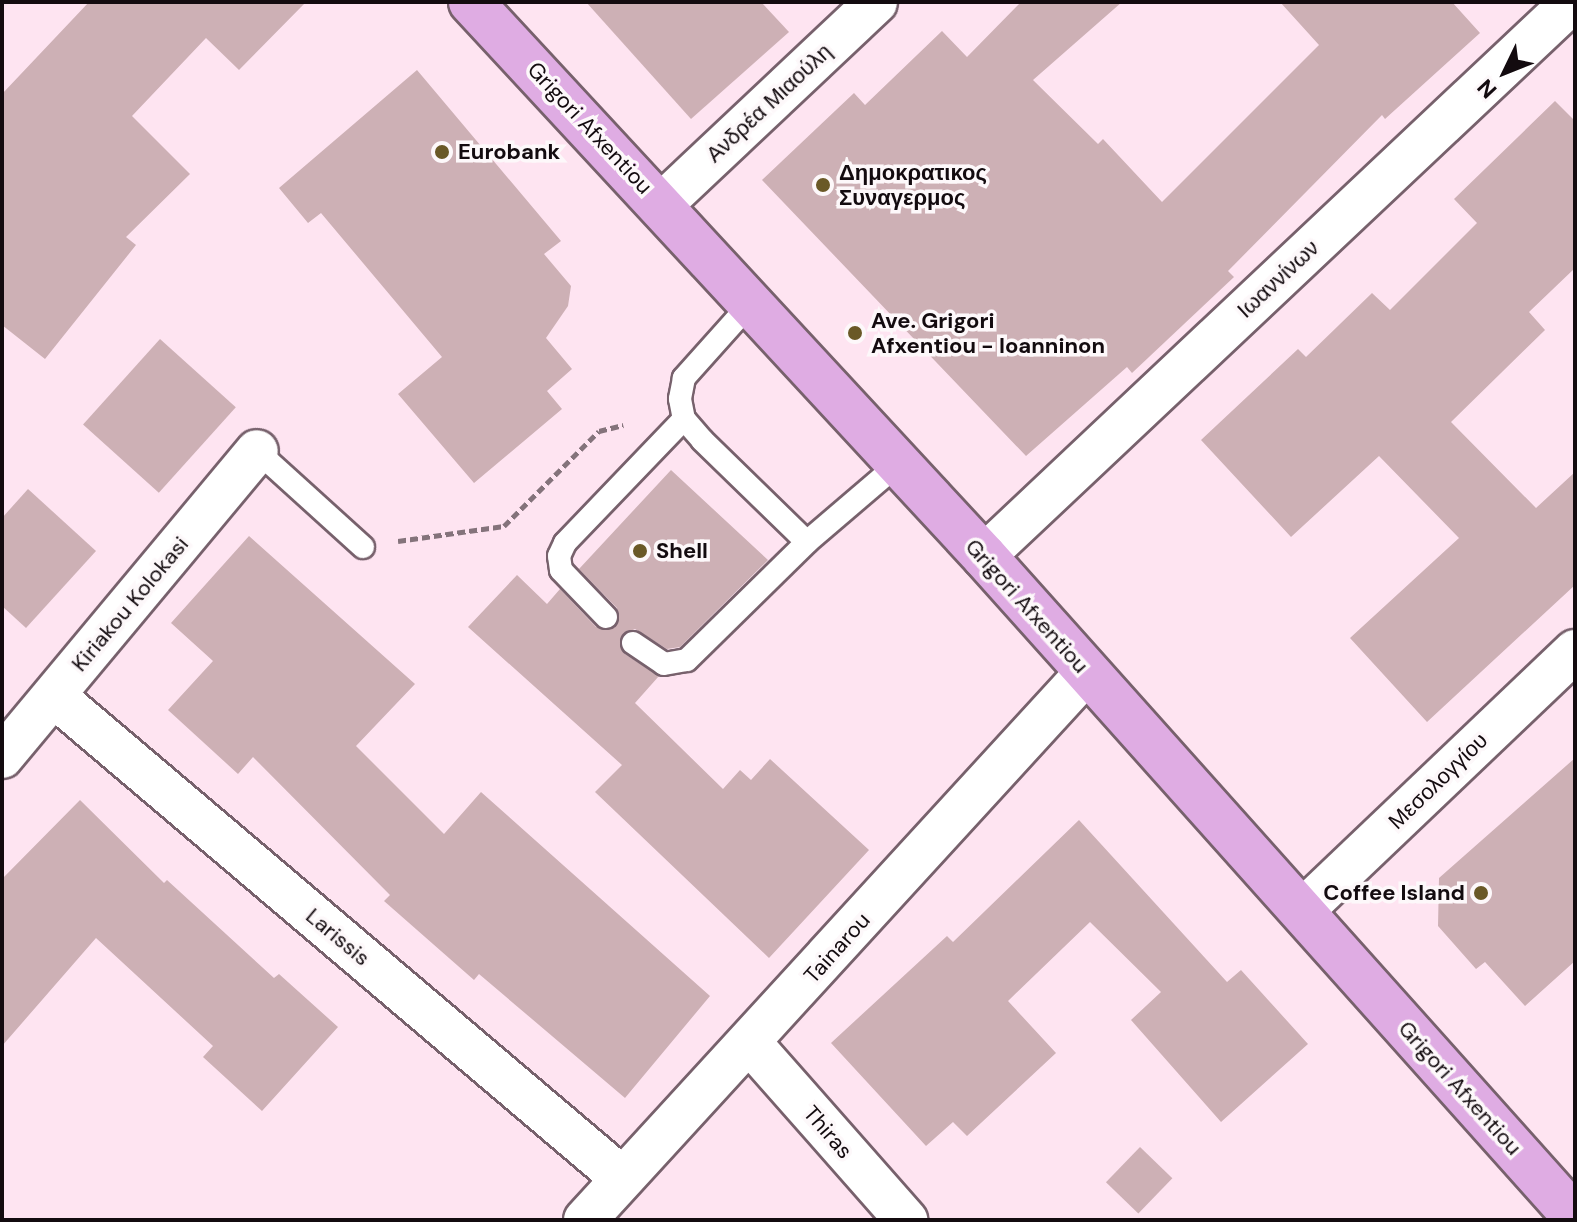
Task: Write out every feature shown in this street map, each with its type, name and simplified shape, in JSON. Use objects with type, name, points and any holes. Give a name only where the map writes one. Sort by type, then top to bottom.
[{"type":"main road","name":"Grigori Afxentiou","points":[[471,2],[662,204],[897,465],[984,556],[1575,1217]]},
{"type":"street","name":"Ανδρέα Μιαούλη","points":[[662,204],[876,2]]},
{"type":"street","name":"Ιωαννίνων","points":[[984,556],[1572,2]]},
{"type":"street","name":"Kiriakou Kolokasi","points":[[2,757],[257,451]]},
{"type":"street","name":"Μεσολογγίου","points":[[1302,911],[1575,651]]},
{"type":"street","name":"Tainarou","points":[[585,1220],[751,1044],[1086,673]]},
{"type":"street","name":"Larissis","points":[[54,696],[622,1178]]},
{"type":"street","name":"Thiras","points":[[751,1044],[906,1220]]},
{"type":"lane","points":[[606,617],[561,570],[559,556],[565,543],[683,414],[684,378],[751,303]]},
{"type":"lane","points":[[683,414],[807,542]]},
{"type":"lane","points":[[257,451],[363,547]]},
{"type":"lane","points":[[633,643],[664,664],[687,660],[807,542],[897,465]]},
{"type":"path","points":[[363,547],[504,526],[599,431],[683,414]]},
{"type":"building","points":[[89,2],[306,2],[239,70],[206,38],[132,116],[190,174],[126,237],[136,245],[45,359],[2,325],[2,94]]},
{"type":"building","points":[[586,2],[761,2],[789,32],[691,119]]},
{"type":"building","points":[[1021,2],[1122,2],[1033,80],[1098,144],[1103,139],[1162,202],[1319,45],[1280,2],[1452,2],[1480,33],[1385,119],[1382,115],[1228,271],[1234,277],[1132,373],[1127,367],[1026,456],[762,180],[854,93],[865,105],[942,31],[967,57]]},
{"type":"building","points":[[417,70],[561,241],[544,254],[571,286],[568,306],[546,338],[572,369],[547,391],[562,409],[474,483],[398,394],[442,357],[321,213],[308,223],[279,188]]},
{"type":"building","points":[[1555,101],[1575,121],[1575,268],[1529,312],[1545,330],[1451,422],[1536,508],[1575,472],[1575,585],[1427,722],[1350,638],[1459,538],[1379,456],[1291,537],[1201,440],[1298,349],[1306,357],[1372,293],[1390,310],[1477,223],[1454,199]]},
{"type":"building","points":[[160,339],[236,407],[159,493],[83,424]]},
{"type":"building","points":[[671,470],[768,560],[680,647],[667,649],[635,629],[622,635],[625,654],[659,676],[635,703],[723,789],[740,770],[751,780],[770,759],[869,850],[769,958],[595,792],[622,765],[468,627],[517,575],[547,604],[560,589],[596,627],[615,628],[617,608],[579,569]]},
{"type":"building","points":[[28,489],[96,551],[26,628],[2,606],[2,518]]},
{"type":"building","points":[[249,536],[415,684],[356,746],[444,834],[481,792],[710,996],[625,1098],[479,974],[474,980],[384,901],[390,895],[253,757],[238,774],[168,710],[213,661],[171,623]]},
{"type":"building","points":[[1575,758],[1575,961],[1525,1006],[1485,962],[1476,969],[1438,926],[1439,878]]},
{"type":"building","points":[[80,800],[164,883],[167,880],[274,978],[279,974],[338,1027],[262,1111],[203,1057],[213,1046],[96,938],[2,1046],[2,879]]},
{"type":"building","points":[[1079,820],[1227,982],[1241,970],[1308,1044],[1221,1122],[1131,1020],[1161,992],[1090,922],[1008,1001],[1056,1053],[967,1136],[953,1122],[926,1146],[831,1043],[947,936],[953,942]]},
{"type":"building","points":[[1140,1147],[1172,1178],[1138,1214],[1106,1182]]},
{"type":"place","name":"Eurobank","points":[[442,152]]},
{"type":"place","name":"Δημοκρατικος Συναγερμος","points":[[823,185]]},
{"type":"place","name":"Ave. Grigori Afxentiou - Ioanninon","points":[[855,333]]},
{"type":"place","name":"Shell","points":[[640,551]]},
{"type":"place","name":"Coffee Island","points":[[1481,893]]}]
